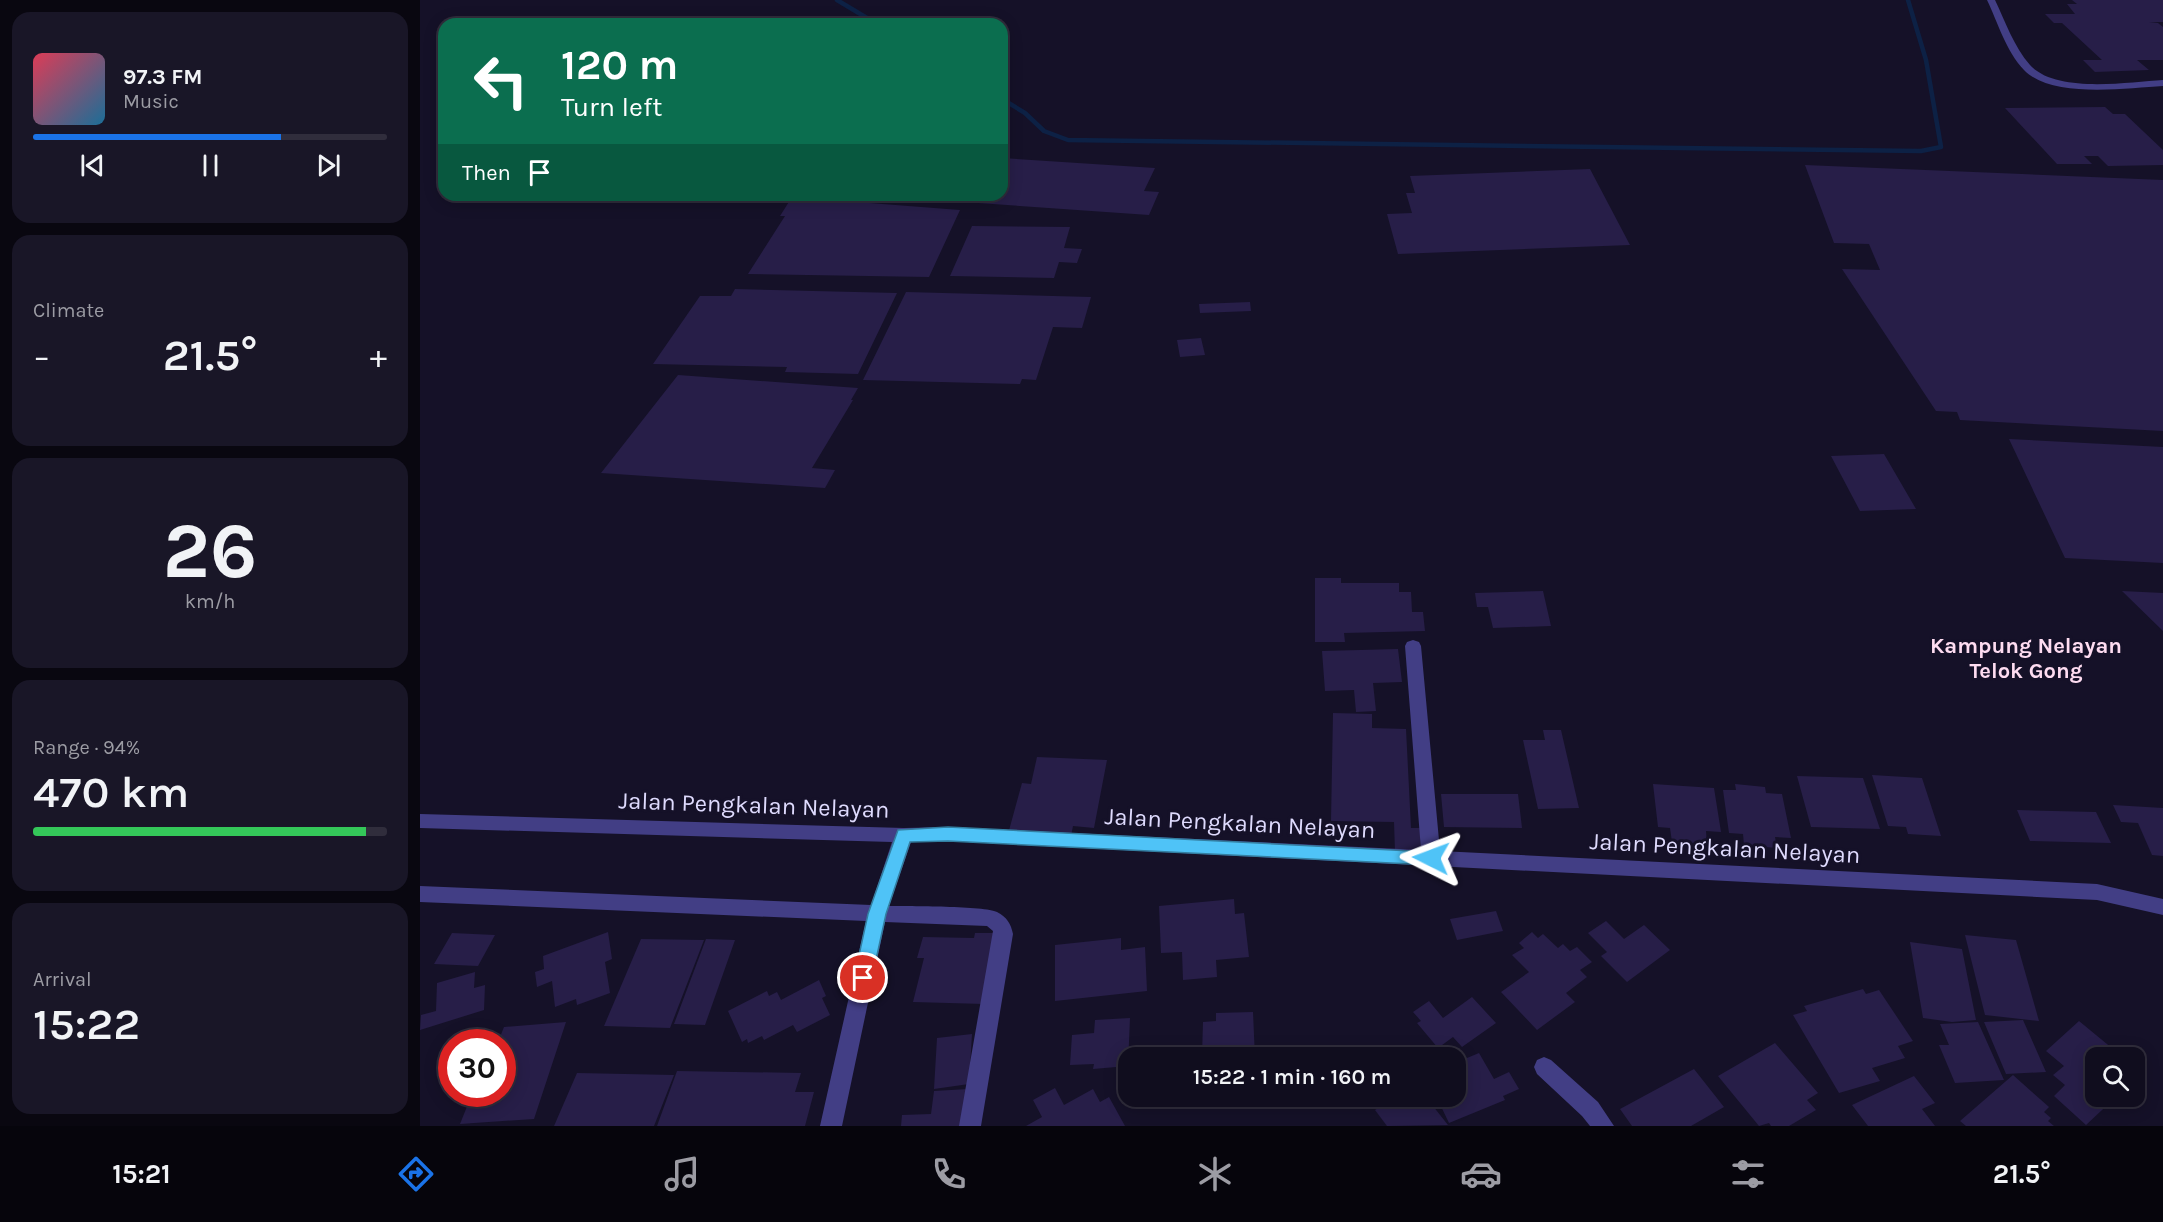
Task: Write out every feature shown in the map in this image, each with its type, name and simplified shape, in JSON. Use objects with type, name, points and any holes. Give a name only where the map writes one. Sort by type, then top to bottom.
[{"type":"street","points":[[1991,0],[2028,70],[2044,79],[2088,86],[2163,83]]},
{"type":"street","points":[[1413,646],[1431,858]]},
{"type":"street","name":"Jalan Pengkalan Nelayan","points":[[420,821],[904,835],[948,834],[2097,892],[2163,907]]},
{"type":"street","points":[[831,1126],[877,914],[904,835]]},
{"type":"street","points":[[420,894],[991,918],[1002,927],[997,972],[987,1018],[970,1126]]},
{"type":"street","points":[[1544,1067],[1590,1109],[1603,1126]]},
{"type":"building","points":[[2072,0],[2163,0],[2163,22],[2149,22],[2158,23],[2163,27],[2163,60],[2137,60],[2149,70],[2095,72],[2083,60],[2102,60],[2062,23],[2054,23],[2045,14],[2075,14],[2067,4],[2077,4]]},
{"type":"building","points":[[2105,107],[2113,114],[2125,114],[2163,150],[2163,165],[2108,166],[2098,156],[2084,156],[2092,164],[2057,164],[2005,108]]},
{"type":"building","points":[[1008,158],[1155,168],[1144,191],[1159,192],[1149,215],[948,201],[1008,201]]},
{"type":"building","points":[[1805,165],[2163,180],[2163,431],[1960,420],[1957,412],[1936,411],[1842,269],[1880,270],[1869,244],[1834,243]]},
{"type":"building","points":[[1590,169],[1630,245],[1398,254],[1387,214],[1412,213],[1406,193],[1415,193],[1410,176]]},
{"type":"building","points":[[789,201],[844,201],[960,210],[929,277],[748,274],[785,216],[780,216]]},
{"type":"building","points":[[972,226],[1070,227],[1064,248],[1082,249],[1077,263],[1059,262],[1054,278],[950,276]]},
{"type":"building","points":[[735,289],[897,293],[858,374],[785,372],[787,367],[653,364],[700,296],[731,296]]},
{"type":"building","points":[[906,292],[1091,297],[1082,328],[1053,327],[1036,380],[1022,379],[1020,384],[863,380]]},
{"type":"building","points":[[1250,302],[1251,311],[1200,313],[1199,304]]},
{"type":"building","points":[[1201,338],[1205,355],[1180,357],[1177,340]]},
{"type":"building","points":[[678,375],[858,388],[812,468],[835,470],[825,488],[601,473]]},
{"type":"building","points":[[2009,439],[2163,447],[2163,563],[2065,558]]},
{"type":"building","points":[[1884,454],[1916,509],[1860,511],[1831,456]]},
{"type":"building","points":[[1315,578],[1341,578],[1341,583],[1399,583],[1399,592],[1411,592],[1412,612],[1423,612],[1425,631],[1344,633],[1345,642],[1315,642]]},
{"type":"building","points":[[1543,591],[1551,626],[1493,628],[1488,607],[1477,607],[1475,593]]},
{"type":"building","points":[[2122,591],[2163,593],[2163,631]]},
{"type":"building","points":[[1398,649],[1402,682],[1373,683],[1376,711],[1356,712],[1354,690],[1325,691],[1322,651]]},
{"type":"building","points":[[1333,713],[1372,714],[1372,728],[1406,729],[1411,828],[1420,828],[1421,852],[1395,852],[1394,822],[1331,821]]},
{"type":"building","points":[[1543,730],[1561,730],[1579,808],[1538,809],[1523,740],[1545,740]]},
{"type":"building","points":[[1037,757],[1107,760],[1094,828],[1073,826],[1071,836],[1008,834],[1022,783],[1031,784]]},
{"type":"building","points":[[1872,775],[1922,778],[1941,836],[1908,834],[1906,827],[1888,826]]},
{"type":"building","points":[[1797,776],[1863,778],[1880,829],[1811,827]]},
{"type":"building","points":[[1653,784],[1714,788],[1721,832],[1706,831],[1707,845],[1672,842],[1670,828],[1658,827]]},
{"type":"building","points":[[1735,784],[1765,787],[1766,793],[1782,794],[1791,838],[1775,837],[1777,848],[1744,845],[1743,834],[1729,833],[1723,790],[1736,790]]},
{"type":"building","points":[[1441,794],[1518,794],[1522,828],[1444,827]]},
{"type":"building","points":[[2113,805],[2163,808],[2163,856],[2152,855],[2138,823],[2121,822]]},
{"type":"building","points":[[2017,810],[2096,812],[2111,843],[2030,841]]},
{"type":"building","points":[[1234,899],[1235,914],[1244,913],[1249,957],[1216,960],[1217,977],[1183,980],[1182,952],[1161,953],[1159,906]]},
{"type":"building","points":[[1496,911],[1503,931],[1457,940],[1450,919]]},
{"type":"building","points":[[1606,921],[1624,939],[1644,925],[1670,950],[1627,982],[1601,956],[1607,952],[1588,933]]},
{"type":"building","points":[[608,932],[612,959],[605,962],[610,993],[577,1005],[576,999],[555,1007],[552,981],[537,987],[535,972],[544,969],[543,956]]},
{"type":"building","points":[[1532,932],[1538,938],[1543,934],[1558,948],[1563,944],[1570,951],[1577,947],[1592,962],[1580,970],[1587,977],[1566,993],[1575,1002],[1537,1030],[1501,992],[1529,972],[1512,955],[1524,948],[1519,943]]},
{"type":"building","points":[[452,933],[495,935],[478,966],[434,964]]},
{"type":"building","points":[[975,933],[999,933],[984,1004],[913,1002],[924,958],[917,958],[923,937],[974,938]]},
{"type":"building","points":[[1965,935],[2016,940],[2039,1021],[1985,1015]]},
{"type":"building","points":[[1121,938],[1121,950],[1145,947],[1147,991],[1055,1001],[1055,945]]},
{"type":"building","points":[[641,939],[704,940],[670,1028],[604,1026]]},
{"type":"building","points":[[706,939],[735,940],[705,1025],[674,1024]]},
{"type":"building","points":[[1910,942],[1962,949],[1976,1020],[1952,1022],[1923,1018]]},
{"type":"building","points":[[475,972],[474,988],[485,985],[484,1010],[420,1030],[421,1015],[436,1011],[437,983]]},
{"type":"building","points":[[819,980],[826,996],[822,998],[830,1015],[797,1032],[793,1025],[764,1040],[762,1036],[748,1043],[747,1039],[742,1042],[728,1011],[767,991],[769,996],[777,992],[781,1000]]},
{"type":"building","points":[[1863,989],[1866,994],[1879,990],[1913,1041],[1898,1046],[1905,1058],[1872,1068],[1880,1081],[1839,1093],[1793,1015],[1807,1011],[1804,1006]]},
{"type":"building","points":[[1472,997],[1496,1023],[1462,1047],[1453,1037],[1437,1047],[1417,1023],[1421,1021],[1413,1012],[1429,1001],[1443,1018]]},
{"type":"building","points":[[1253,1012],[1255,1047],[1202,1047],[1203,1022],[1216,1021],[1216,1013]]},
{"type":"building","points":[[1130,1018],[1129,1047],[1118,1047],[1118,1067],[1093,1069],[1094,1064],[1070,1065],[1072,1035],[1094,1033],[1095,1020]]},
{"type":"building","points":[[2023,1020],[2046,1072],[2006,1074],[1984,1022]]},
{"type":"building","points":[[2079,1021],[2111,1047],[2085,1047],[2085,1107],[2105,1107],[2086,1125],[2054,1096],[2065,1085],[2053,1075],[2064,1066],[2046,1051]]},
{"type":"building","points":[[566,1022],[534,1119],[460,1124],[467,1107],[516,1107],[516,1029],[503,1029],[504,1027]]},
{"type":"building","points":[[1978,1022],[2004,1080],[1955,1083],[1939,1045],[1949,1045],[1940,1024]]},
{"type":"building","points":[[972,1034],[969,1084],[934,1089],[937,1038]]},
{"type":"building","points":[[1775,1043],[1818,1093],[1807,1100],[1816,1110],[1789,1126],[1771,1126],[1769,1123],[1759,1126],[1718,1076]]},
{"type":"building","points":[[1479,1053],[1494,1079],[1509,1072],[1519,1089],[1503,1096],[1505,1100],[1449,1123],[1441,1107],[1466,1107],[1466,1058]]},
{"type":"building","points":[[1694,1069],[1724,1107],[1691,1126],[1632,1126],[1620,1109]]},
{"type":"building","points":[[677,1071],[801,1073],[795,1092],[814,1092],[805,1126],[657,1126]]},
{"type":"building","points":[[577,1073],[674,1075],[654,1126],[554,1126]]},
{"type":"building","points":[[2013,1075],[2049,1107],[2044,1112],[2051,1118],[2048,1121],[2054,1126],[1966,1126],[1960,1121]]},
{"type":"building","points":[[1914,1076],[1935,1103],[1922,1109],[1935,1126],[1868,1126],[1852,1105]]},
{"type":"building","points":[[1055,1088],[1064,1105],[1093,1089],[1100,1102],[1109,1097],[1125,1126],[1026,1126],[1042,1117],[1033,1100]]},
{"type":"building","points":[[968,1089],[964,1126],[901,1126],[902,1115],[931,1114],[934,1091]]},
{"type":"building","points":[[1380,1107],[1434,1107],[1448,1125],[1387,1126],[1375,1110]]},
{"type":"waterway","points":[[837,0],[867,18]]},
{"type":"waterway","points":[[1008,103],[1025,113],[1044,131],[1068,140],[1921,151],[1941,147],[1926,60],[1908,0]]},
{"type":"district","name":"Kampung Nelayan Telok Gong","points":[[2026,658]]},
{"type":"route","points":[[863,978],[877,914],[904,835],[948,834],[1431,858]]}]
